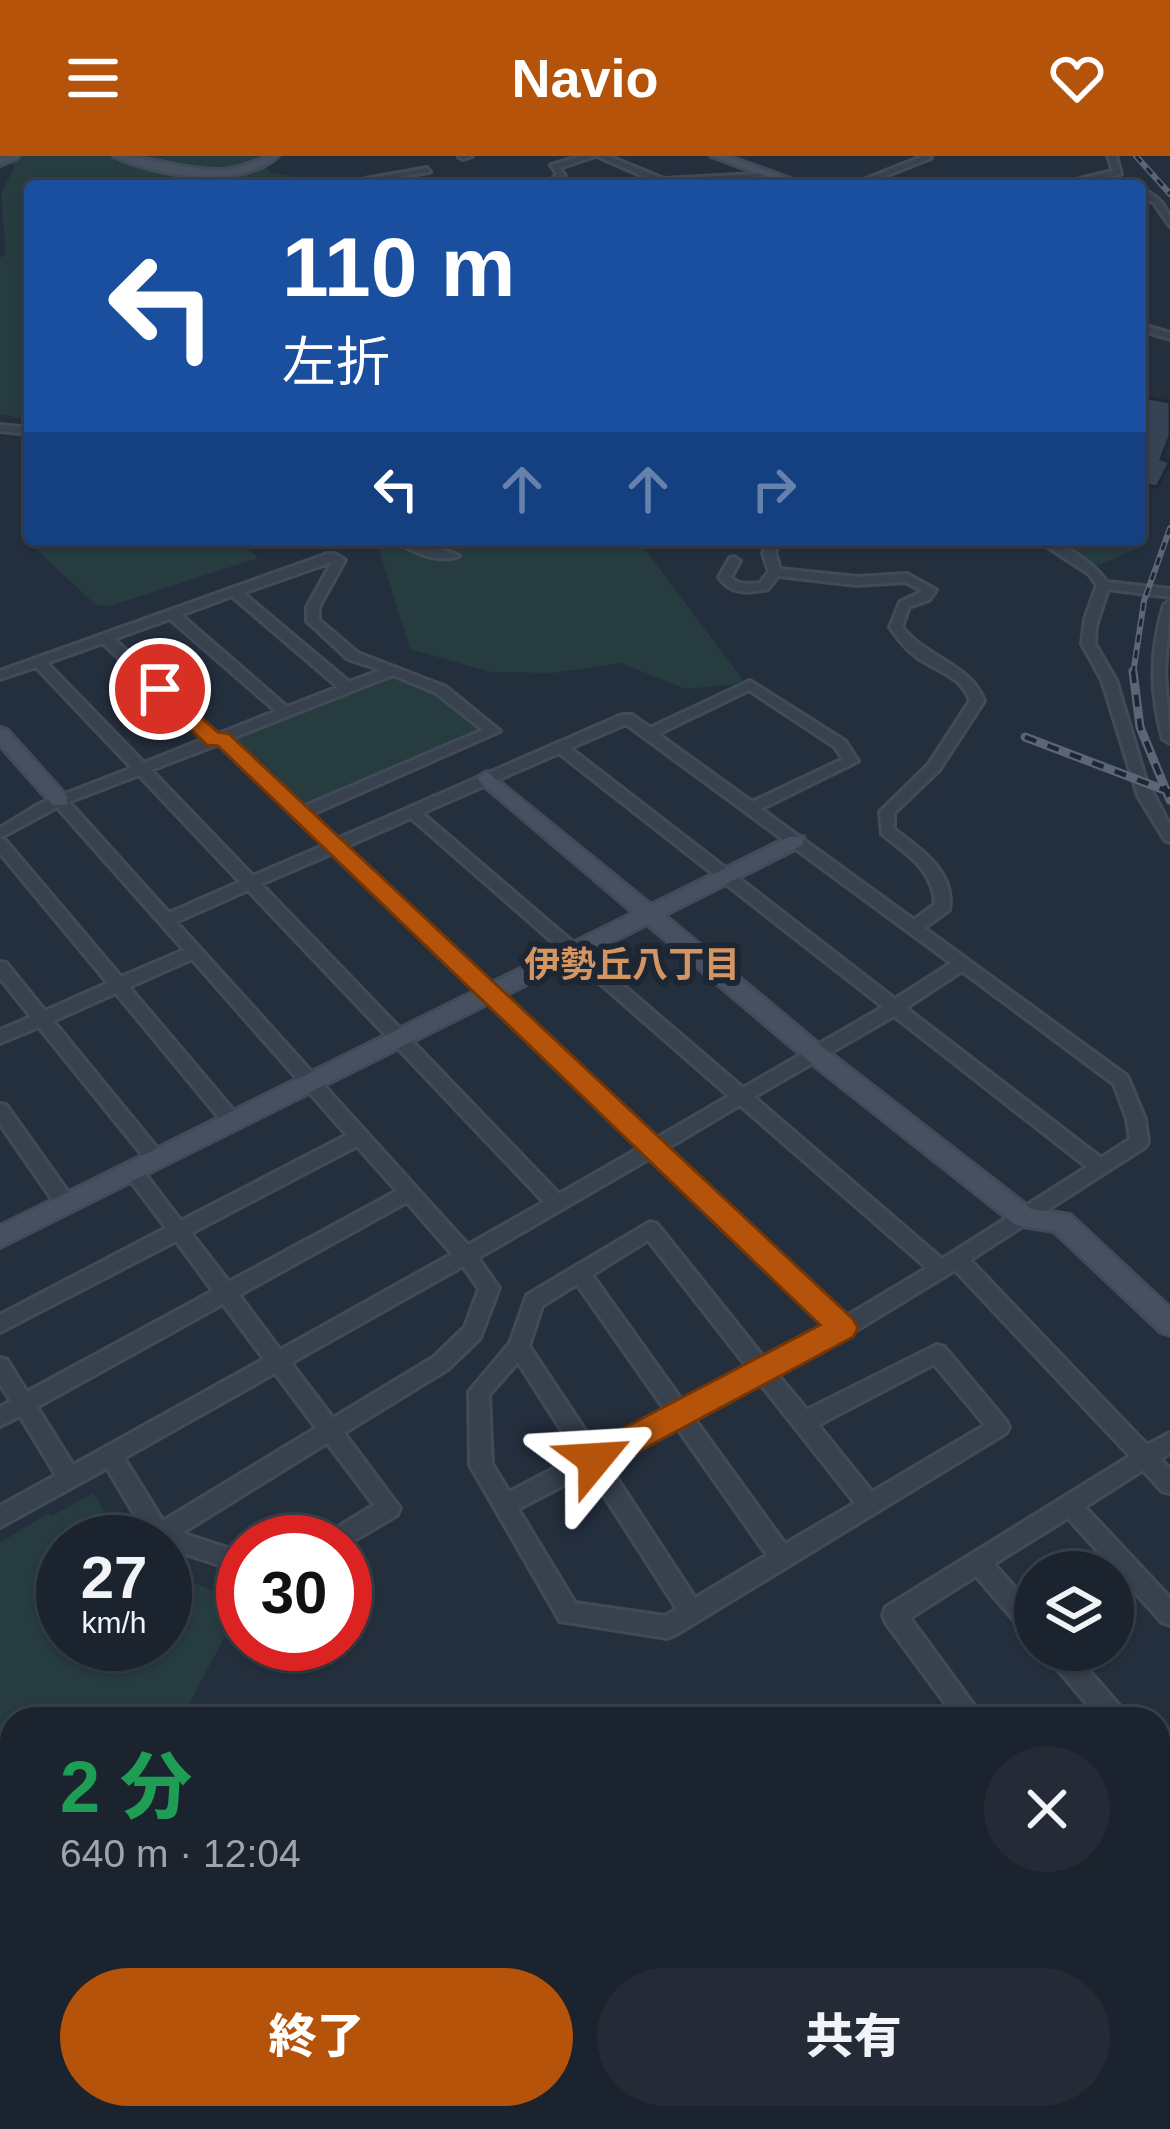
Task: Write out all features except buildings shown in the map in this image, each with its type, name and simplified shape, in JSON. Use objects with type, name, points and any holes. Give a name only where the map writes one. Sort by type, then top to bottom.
[{"type":"street","points":[[0,162],[13,156]]},
{"type":"street","points":[[118,156],[222,174],[254,170],[273,156]]},
{"type":"street","points":[[556,180],[562,174],[554,167],[587,156]]},
{"type":"street","points":[[601,156],[660,180]]},
{"type":"street","points":[[716,156],[787,180]]},
{"type":"street","points":[[1112,156],[1118,172],[1128,180]]},
{"type":"street","points":[[868,180],[927,158]]},
{"type":"street","points":[[599,168],[620,164]]},
{"type":"street","points":[[371,180],[427,170]]},
{"type":"street","points":[[1082,180],[1118,172]]},
{"type":"street","points":[[680,180],[772,175]]},
{"type":"street","points":[[1146,194],[1157,201],[1170,224]]},
{"type":"street","points":[[331,557],[333,546]]},
{"type":"street","points":[[413,546],[453,556]]},
{"type":"street","points":[[772,546],[769,553],[775,572]]},
{"type":"street","points":[[1053,546],[1093,571],[1103,585],[1144,593],[1170,592]]},
{"type":"street","points":[[0,675],[331,557],[339,560],[313,607],[313,621],[353,656],[441,690],[494,731],[299,814]]},
{"type":"street","points":[[734,562],[725,577],[741,589],[764,586],[775,572]]},
{"type":"street","points":[[775,572],[857,581],[908,578],[923,583],[930,590],[926,597],[904,605],[896,627],[907,647],[967,679],[975,689],[977,701],[934,767],[887,812],[887,831],[931,866],[944,884],[943,906],[914,928]]},
{"type":"street","points":[[1103,585],[1088,640],[1117,701],[1137,784],[1170,837]]},
{"type":"street","points":[[237,593],[348,688]]},
{"type":"street","points":[[1170,605],[1158,643],[1170,739]]},
{"type":"street","points":[[172,615],[286,712]]},
{"type":"street","points":[[105,637],[843,1328]]},
{"type":"street","points":[[38,661],[557,1204]]},
{"type":"street","points":[[232,1120],[0,838],[59,801],[393,670]]},
{"type":"street","points":[[650,733],[750,685],[840,744],[851,761],[750,808]]},
{"type":"street","points":[[166,920],[627,718],[1121,1080],[1136,1119],[1138,1142],[1025,1218],[843,1328],[505,1505]]},
{"type":"street","points":[[0,734],[465,1255],[489,1288],[473,1332],[441,1363],[192,1515]]},
{"type":"street","points":[[560,747],[1098,1166]]},
{"type":"street","points":[[487,778],[813,1052],[1025,1218],[1061,1222],[1170,1324]]},
{"type":"street","points":[[411,811],[739,1096],[949,1264],[1170,1484]]},
{"type":"street","points":[[0,1237],[796,841]]},
{"type":"street","points":[[0,1036],[196,951]]},
{"type":"street","points":[[0,1517],[557,1204],[961,964]]},
{"type":"street","points":[[0,967],[155,1158]]},
{"type":"street","points":[[0,1110],[66,1204]]},
{"type":"street","points":[[0,1324],[356,1138]]},
{"type":"street","points":[[133,1171],[388,1508],[372,1518]]},
{"type":"street","points":[[0,1417],[406,1194]]},
{"type":"street","points":[[804,1422],[937,1353],[999,1427],[667,1627],[568,1613],[482,1465],[479,1392],[519,1347],[534,1300],[650,1229],[868,1503]]},
{"type":"street","points":[[581,1275],[781,1557]]},
{"type":"street","points":[[519,1347],[692,1612]]},
{"type":"street","points":[[0,1366],[68,1477]]},
{"type":"street","points":[[963,1707],[894,1615],[1170,1442]]},
{"type":"street","points":[[111,1456],[147,1515]]},
{"type":"street","points":[[1070,1505],[1170,1614]]},
{"type":"street","points":[[978,1562],[1014,1603]]},
{"type":"street","points":[[1074,1671],[1106,1707]]},
{"type":"green space","points":[[12,156],[261,156],[270,173],[317,180],[24,180],[24,419],[0,414],[0,258],[6,254],[1,193],[14,168]]},
{"type":"green space","points":[[33,546],[245,546],[258,558],[110,606],[96,605]]},
{"type":"green space","points":[[378,546],[642,546],[745,683],[686,689],[621,663],[553,673],[490,672],[410,649]]},
{"type":"green space","points":[[1065,546],[1138,549],[1096,566]]},
{"type":"green space","points":[[393,675],[438,693],[484,731],[302,809],[229,738]]},
{"type":"green space","points":[[93,1493],[107,1515],[54,1515]]},
{"type":"green space","points":[[36,1520],[36,1671],[192,1671],[192,1582],[216,1592],[216,1653],[187,1707],[0,1707],[0,1543]]},
{"type":"railway","points":[[1136,156],[1170,194]]},
{"type":"railway","points":[[1133,673],[1144,601],[1170,528]]},
{"type":"railway","points":[[1133,673],[1140,727],[1166,791]]},
{"type":"railway","points":[[1025,737],[1166,791]]},
{"type":"railway","points":[[1166,791],[1170,792]]},
{"type":"railway","points":[[1166,791],[1170,800]]},
{"type":"district","name":"伊勢丘八丁目","points":[[632,964]]},
{"type":"route","points":[[160,689],[214,741],[221,738],[843,1328],[595,1459]]}]
